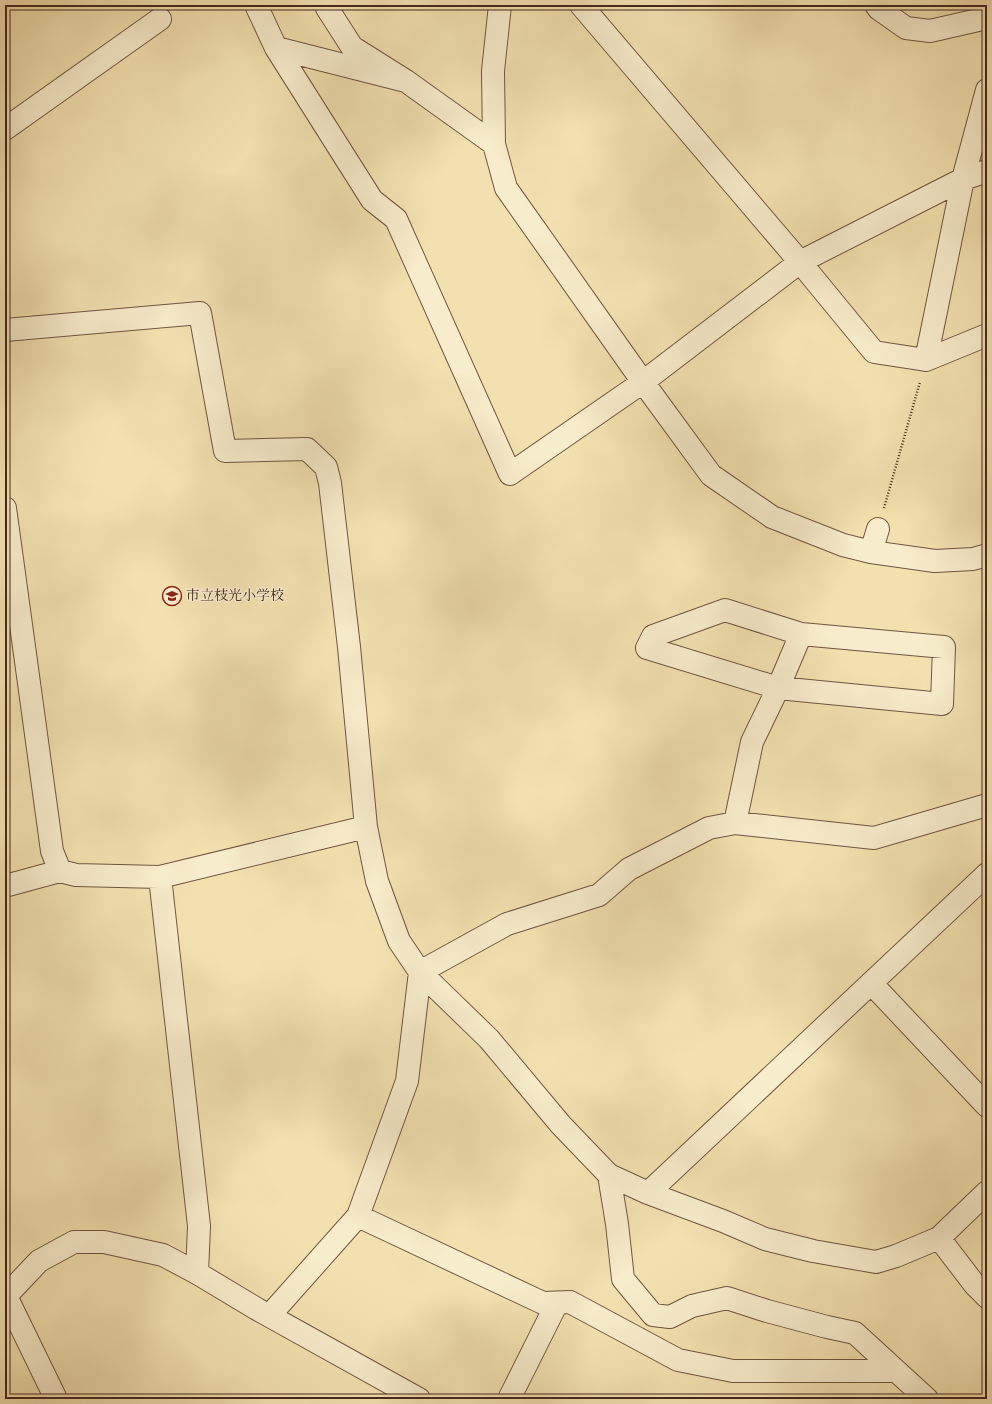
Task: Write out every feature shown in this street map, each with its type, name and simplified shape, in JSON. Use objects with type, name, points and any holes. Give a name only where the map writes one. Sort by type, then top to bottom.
[{"type":"street","points":[[256,5],[276,48],[372,200],[396,219],[510,474],[643,382],[800,262],[963,179],[987,171]]},
{"type":"street","points":[[326,5],[352,46],[406,81],[494,144]]},
{"type":"street","points":[[500,5],[493,71],[494,144],[506,188],[643,382],[711,475],[772,517],[843,545],[871,552],[935,561],[972,559],[987,555]]},
{"type":"street","points":[[581,5],[800,262],[874,352],[926,360],[987,335]]},
{"type":"street","points":[[876,5],[906,28],[930,31],[987,18]]},
{"type":"street","points":[[5,129],[160,19]]},
{"type":"street","points":[[276,48],[406,81]]},
{"type":"street","points":[[926,360],[963,179],[987,90]]},
{"type":"street","points":[[5,330],[200,313],[225,451],[307,449],[326,467],[330,484],[347,631],[366,827],[377,881],[396,934],[399,941],[420,972],[489,1039],[561,1125],[609,1175],[648,1193],[723,1221],[765,1239],[813,1251],[876,1262],[896,1256],[939,1238],[987,1192]]},
{"type":"street","points":[[5,508],[52,851],[60,871]]},
{"type":"street","points":[[871,552],[880,522]]},
{"type":"street","points":[[725,610],[800,634],[944,647],[942,704],[778,688],[647,648],[653,636],[725,610]]},
{"type":"street","points":[[735,823],[752,742],[778,688],[800,634]]},
{"type":"street","points":[[420,972],[507,924],[598,895],[629,869],[709,828],[735,823],[874,838],[987,805]]},
{"type":"street","points":[[5,886],[60,871],[76,875],[160,877],[366,827]]},
{"type":"street","points":[[648,1193],[987,874]]},
{"type":"street","points":[[160,877],[200,1226],[197,1273]]},
{"type":"street","points":[[270,1315],[358,1216],[407,1081],[420,972]]},
{"type":"street","points":[[871,983],[987,1106]]},
{"type":"street","points":[[609,1175],[617,1224],[623,1279],[653,1315],[670,1317],[692,1306],[727,1298],[767,1311],[855,1333],[926,1399]]},
{"type":"street","points":[[358,1216],[543,1303],[570,1302],[678,1360],[733,1371],[896,1371]]},
{"type":"street","points":[[939,1238],[975,1285],[987,1297]]},
{"type":"street","points":[[56,1399],[6,1297],[39,1261],[74,1242],[104,1242],[163,1255],[419,1399]]},
{"type":"street","points":[[509,1399],[557,1303]]},
{"type":"path","points":[[880,522],[926,360]]},
{"type":"place","name":"市立枝光小学校","points":[[172,596]]}]
